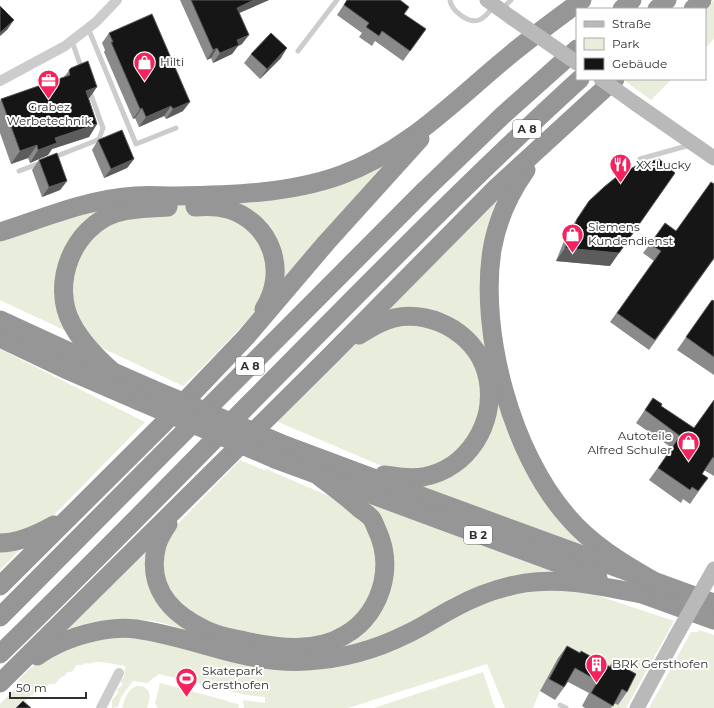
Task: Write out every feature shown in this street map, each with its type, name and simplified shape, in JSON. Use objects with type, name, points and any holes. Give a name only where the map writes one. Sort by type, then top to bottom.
[{"type":"highway","points":[[0,232],[80,205],[107,199],[135,196],[243,193],[277,190],[314,184],[343,175],[408,141],[439,117],[510,55],[582,0]]},
{"type":"highway","points":[[623,8],[632,0]]},
{"type":"highway","points":[[658,8],[667,0]]},
{"type":"highway","points":[[694,8],[702,0]]},
{"type":"highway","name":"A 8","points":[[0,617],[425,190],[502,116],[576,50]]},
{"type":"highway","name":"A 8","points":[[0,654],[182,473],[394,257],[482,170],[579,80]]},
{"type":"highway","points":[[4,680],[330,356],[497,187],[614,80]]},
{"type":"highway","points":[[0,586],[165,422],[246,337],[326,242],[439,117]]},
{"type":"highway","points":[[545,142],[514,186],[500,218],[492,250],[490,286],[492,333],[500,376],[514,419],[530,458],[547,490],[568,517],[586,536],[620,561],[647,587]]},
{"type":"highway","points":[[145,395],[113,372],[92,353],[71,323],[66,310],[63,295],[64,280],[68,264],[75,246],[86,233],[100,222],[116,213],[134,210],[209,206],[228,209],[245,217],[259,228],[268,241],[274,257],[275,276],[272,293],[246,337]]},
{"type":"highway","points":[[330,356],[364,331],[385,321],[404,317],[421,317],[431,319],[450,327],[462,336],[477,353],[488,378],[489,398],[484,427],[469,450],[455,463],[437,472],[415,478],[357,472]]},
{"type":"highway","points":[[0,320],[113,372]]},
{"type":"highway","points":[[0,338],[64,368]]},
{"type":"highway","points":[[0,346],[145,395],[281,452]]},
{"type":"highway","name":"B 2","points":[[281,452],[315,473],[434,518],[647,587],[714,603]]},
{"type":"highway","name":"B 2","points":[[281,452],[357,472],[647,587],[714,620]]},
{"type":"highway","points":[[184,501],[175,512],[157,545],[154,567],[158,588],[170,607],[187,620],[205,630],[221,636],[258,644],[290,648],[321,645],[346,635],[366,618],[380,596],[386,570],[383,543],[372,519],[350,499],[315,473]]},
{"type":"highway","points":[[0,543],[7,543],[26,538],[47,529],[73,514]]},
{"type":"highway","points":[[4,680],[55,645],[82,635],[107,630],[135,629],[166,635],[250,658],[279,661],[333,659],[367,651],[408,634],[453,608],[477,597],[526,583],[563,582],[647,587]]},
{"type":"street","points":[[0,81],[65,46],[88,28],[117,0]]},
{"type":"street","points":[[501,7],[576,62]]},
{"type":"street","points":[[602,80],[714,158]]},
{"type":"street","points":[[637,708],[714,569]]},
{"type":"street","points":[[101,708],[119,673]]},
{"type":"lane","points":[[298,51],[337,0]]},
{"type":"lane","points":[[450,0],[451,5],[469,20],[478,21],[501,7]]},
{"type":"lane","points":[[88,28],[136,144],[176,128]]},
{"type":"lane","points":[[72,41],[85,77]]},
{"type":"lane","points":[[19,171],[99,139],[103,128],[87,83]]},
{"type":"lane","points":[[640,159],[693,144]]},
{"type":"lane","points":[[648,152],[653,155]]},
{"type":"lane","points":[[560,704],[566,708]]},
{"type":"green space","points":[[714,0],[714,39],[706,47],[706,8]]},
{"type":"green space","points":[[626,80],[671,80],[651,100]]},
{"type":"green space","points":[[389,158],[263,303],[183,386],[0,300],[0,240],[104,205],[227,196]]},
{"type":"green space","points":[[504,193],[487,259],[512,429],[606,557],[404,482],[433,479],[492,422],[476,343],[383,315]]},
{"type":"green space","points":[[416,318],[462,340],[484,386],[472,435],[455,454],[433,467],[407,471],[382,466],[276,421],[367,330]]},
{"type":"green space","points":[[0,349],[145,422],[0,570]]},
{"type":"green space","points":[[240,460],[264,470],[266,469],[338,500],[370,529],[378,549],[372,601],[337,633],[309,640],[260,640],[189,615],[160,577],[167,535]]},
{"type":"green space","points":[[366,503],[572,576],[524,576],[361,646],[322,652],[384,602]]},
{"type":"green space","points":[[150,546],[148,567],[208,639],[160,622],[143,620],[115,622],[67,630]]},
{"type":"green space","points":[[531,587],[590,593],[674,621],[626,708],[610,708],[558,658],[540,691],[533,708],[505,708],[487,664],[348,708],[244,708],[243,700],[265,703],[265,697],[246,695],[159,674],[147,683],[133,681],[121,697],[118,707],[112,708],[112,700],[118,693],[117,690],[123,684],[121,683],[121,679],[124,678],[125,666],[97,662],[76,665],[73,671],[66,673],[65,676],[61,677],[55,684],[49,684],[44,689],[30,696],[17,708],[0,708],[0,704],[19,685],[17,682],[29,669],[55,652],[123,632],[282,667]]},
{"type":"green space","points":[[699,630],[714,635],[714,708],[649,708],[691,632],[698,632]]},
{"type":"green space","points":[[483,672],[495,708],[374,708]]},
{"type":"green space","name":"Skatepark Gersthofen","points":[[160,683],[238,704],[239,708],[158,708],[155,703]]},
{"type":"green space","points":[[137,686],[142,686],[148,690],[150,696],[147,708],[122,708],[125,698],[131,689]]},
{"type":"building","points":[[191,0],[254,0],[237,8],[249,35],[237,40],[239,45],[220,53],[217,48],[213,50]]},
{"type":"building","points":[[347,0],[400,0],[409,7],[404,14],[426,29],[410,51],[382,31],[379,36],[366,27],[369,23],[344,5]]},
{"type":"building","points":[[0,6],[14,20],[0,33]]},
{"type":"building","name":"Hilti","points":[[152,14],[190,102],[173,109],[171,106],[146,117],[142,108],[140,109],[111,42],[113,42],[109,33]]},
{"type":"building","points":[[271,33],[287,48],[267,69],[251,54]]},
{"type":"building","points":[[88,61],[97,87],[86,91],[97,124],[55,138],[57,143],[38,150],[37,145],[20,151],[1,99],[70,75],[69,70],[71,68]]},
{"type":"building","points":[[122,130],[134,159],[111,169],[98,140]]},
{"type":"building","points":[[57,153],[67,181],[49,187],[39,160]]},
{"type":"building","points":[[659,159],[675,173],[619,253],[565,248],[577,219],[589,201],[620,174],[636,166]]},
{"type":"building","points":[[711,182],[714,184],[714,258],[655,340],[617,313],[661,251],[650,244],[665,223],[676,231]]},
{"type":"building","points":[[712,300],[714,301],[714,357],[686,337]]},
{"type":"building","points":[[653,398],[662,404],[661,406],[694,428],[714,400],[714,458],[713,457],[702,474],[708,478],[698,491],[692,487],[690,490],[658,468],[680,436],[645,410]]},
{"type":"building","points":[[567,646],[580,653],[581,651],[610,667],[613,661],[636,674],[627,692],[622,689],[613,706],[591,693],[598,681],[575,668],[564,687],[549,679]]},
{"type":"building","points":[[23,701],[31,708],[16,708]]},
{"type":"place","name":"Hilti","points":[[144,82]]},
{"type":"place","name":"Grabez Werbetechnik","points":[[49,100]]},
{"type":"place","name":"XX-Lucky","points":[[621,184]]},
{"type":"place","name":"Siemens Kundendienst","points":[[572,254]]},
{"type":"place","name":"Autoteile Alfred Schuler","points":[[688,462]]},
{"type":"place","name":"BRK Gersthofen","points":[[597,684]]},
{"type":"place","name":"Skatepark Gersthofen","points":[[187,698]]}]
